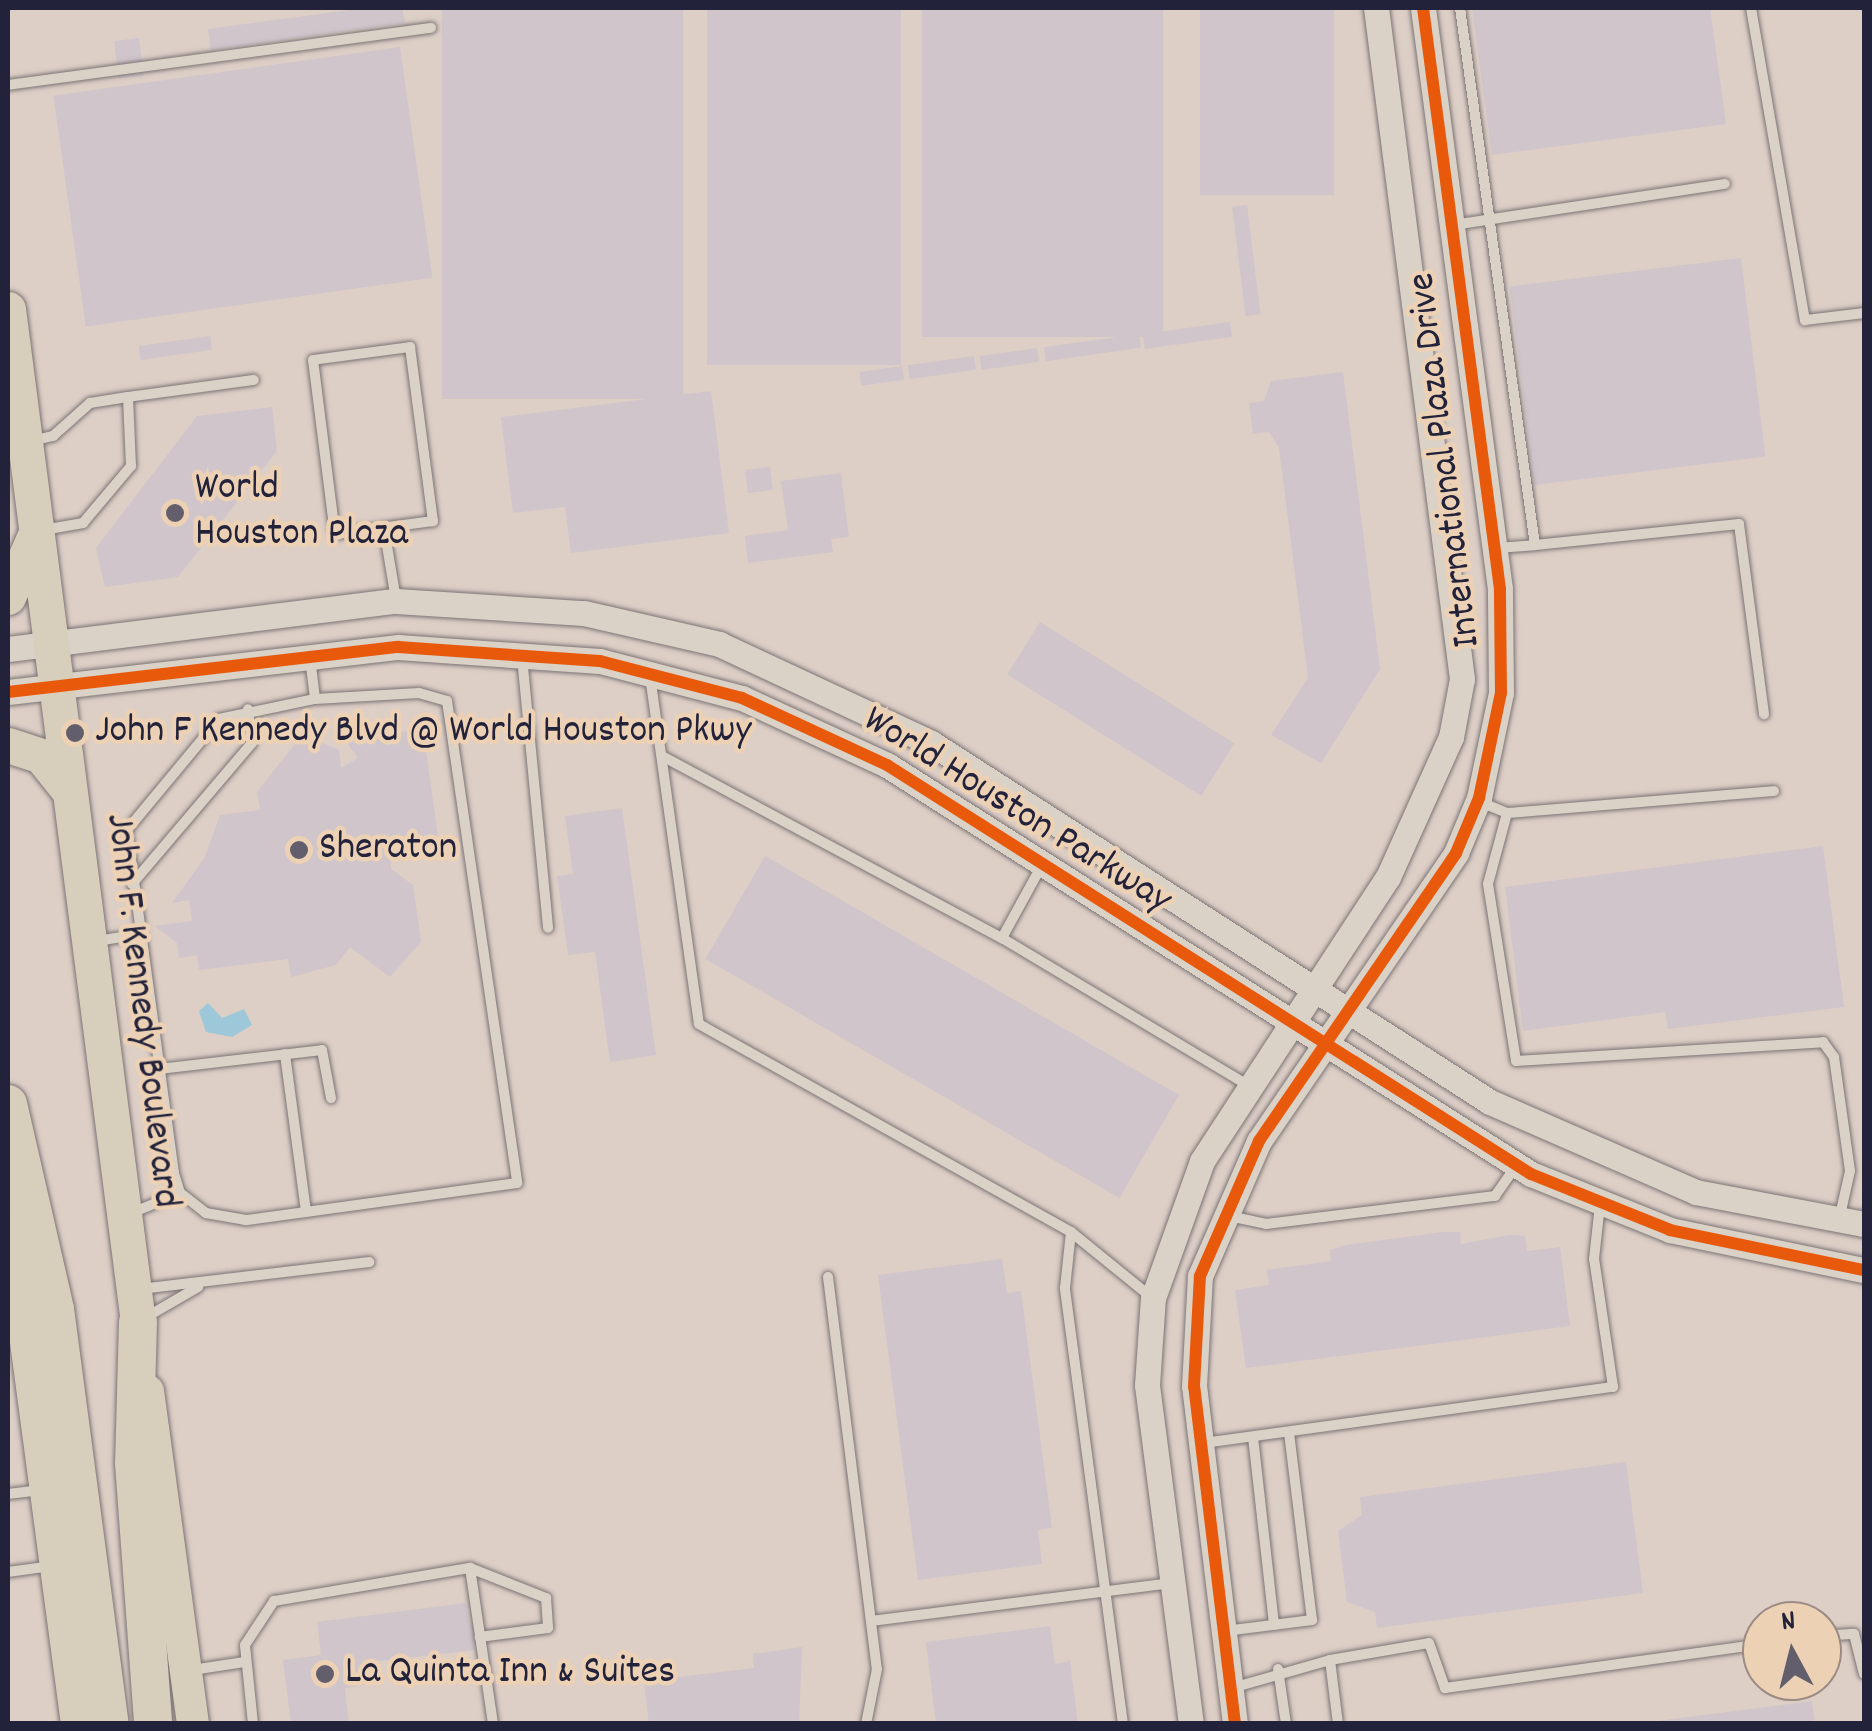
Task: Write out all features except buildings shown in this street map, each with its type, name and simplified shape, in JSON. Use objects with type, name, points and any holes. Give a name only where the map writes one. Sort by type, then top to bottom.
[{"type":"highway","name":"John F. Kennedy Boulevard","points":[[8,309],[53,643],[86,942],[136,1306]]},
{"type":"highway","points":[[8,597],[37,528]]},
{"type":"highway","points":[[8,745],[41,756],[70,792]]},
{"type":"highway","points":[[8,1104],[55,1310],[107,1706]]},
{"type":"highway","points":[[136,1306],[134,1464],[154,1724]]},
{"type":"main road","points":[[8,1207],[19,1375],[46,1490],[77,1724]]},
{"type":"main road","name":"John F. Kennedy Boulevard","points":[[136,1306],[193,1724]]},
{"type":"street","name":"International Plaza Drive","points":[[1191,1724],[1147,1385],[1152,1298],[1202,1161],[1288,1022],[1388,877],[1452,737],[1462,680],[1436,451],[1376,8]]},
{"type":"street","name":"International Plaza Drive","points":[[1236,1724],[1201,1444],[1194,1316],[1224,1214],[1325,1046],[1456,853],[1478,802],[1493,748],[1504,641],[1423,8]]},
{"type":"street","points":[[1396,152],[1441,146]]},
{"type":"street","points":[[1436,451],[1480,445]]},
{"type":"street","points":[[396,600],[398,647]]},
{"type":"street","name":"World Houston Parkway","points":[[8,649],[396,600],[584,612],[761,658],[879,713],[1072,831],[1490,1102],[1622,1166],[1696,1192],[1852,1222]]},
{"type":"street","name":"World Houston Parkway","points":[[8,692],[310,652],[398,647],[521,650],[650,670],[742,698],[887,766],[1518,1165],[1600,1205],[1732,1247],[1864,1270]]},
{"type":"street","points":[[742,698],[761,658]]},
{"type":"street","points":[[1452,737],[1493,748]]},
{"type":"street","points":[[1042,865],[1072,831]]},
{"type":"street","points":[[1600,1205],[1622,1166]]},
{"type":"street","points":[[1152,1298],[1194,1316]]},
{"type":"street","points":[[1180,1638],[1224,1632]]},
{"type":"lane","points":[[1460,8],[1534,545]]},
{"type":"lane","points":[[1751,8],[1805,320],[1864,313]]},
{"type":"lane","points":[[8,84],[431,28]]},
{"type":"lane","points":[[1452,225],[1725,184]]},
{"type":"lane","points":[[410,347],[433,521],[384,528],[335,534],[312,360],[410,347]]},
{"type":"lane","points":[[26,442],[53,436],[90,403],[254,380]]},
{"type":"lane","points":[[37,528],[83,523],[130,466],[128,397]]},
{"type":"lane","points":[[1494,548],[1739,524],[1764,714]]},
{"type":"lane","points":[[384,528],[396,600]]},
{"type":"lane","points":[[521,650],[548,928]]},
{"type":"lane","points":[[310,652],[314,699]]},
{"type":"lane","points":[[650,670],[700,1024],[1071,1232],[1152,1298]]},
{"type":"lane","points":[[419,693],[447,701],[517,1183],[226,1219],[180,1193],[132,884],[128,830],[219,719],[248,709],[314,699],[419,693]]},
{"type":"lane","points":[[132,884],[252,743],[248,709]]},
{"type":"lane","points":[[662,756],[1002,938],[1248,1085]]},
{"type":"lane","points":[[1478,802],[1508,813],[1774,791]]},
{"type":"lane","points":[[1508,813],[1488,884],[1516,1060],[1823,1042],[1834,1057],[1850,1171],[1852,1222]]},
{"type":"lane","points":[[1002,938],[1042,865]]},
{"type":"lane","points":[[86,942],[140,934]]},
{"type":"lane","points":[[159,1068],[327,1052],[331,1098]]},
{"type":"lane","points":[[285,1054],[306,1212]]},
{"type":"lane","points":[[1224,1214],[1266,1224],[1496,1196],[1518,1165]]},
{"type":"lane","points":[[124,1214],[180,1193]]},
{"type":"lane","points":[[1201,1444],[1613,1387],[1594,1260],[1600,1205]]},
{"type":"lane","points":[[1071,1232],[1064,1288],[1123,1724]]},
{"type":"lane","points":[[136,1306],[200,1286],[369,1262]]},
{"type":"lane","points":[[828,1277],[876,1669],[866,1724]]},
{"type":"lane","points":[[136,1306],[200,1286]]},
{"type":"lane","points":[[1224,1632],[1314,1614],[1288,1432]]},
{"type":"lane","points":[[1253,1437],[1274,1625]]},
{"type":"lane","points":[[8,1494],[46,1490]]},
{"type":"lane","points":[[8,1572],[56,1565]]},
{"type":"lane","points":[[470,1568],[493,1724]]},
{"type":"lane","points":[[252,1724],[244,1662],[249,1632],[285,1596],[470,1568],[546,1598],[548,1628],[480,1637]]},
{"type":"lane","points":[[871,1621],[1173,1582]]},
{"type":"lane","points":[[1842,1638],[1860,1639],[1864,1674]]},
{"type":"lane","points":[[1231,1688],[1278,1669],[1429,1643],[1445,1688],[1742,1647]]},
{"type":"lane","points":[[1330,1660],[1338,1724]]},
{"type":"lane","points":[[186,1670],[244,1662]]},
{"type":"lane","points":[[1278,1669],[1286,1724]]},
{"type":"water","points":[[208,1003],[222,1018],[244,1009],[252,1025],[232,1037],[206,1032],[199,1011]]},
{"type":"cycle path","points":[[1235,1724],[1194,1386],[1200,1276],[1259,1141],[1456,853],[1479,798],[1501,693],[1500,589],[1423,8]]},
{"type":"cycle path","points":[[8,692],[398,647],[600,661],[742,698],[887,765],[1531,1174],[1670,1230],[1864,1270]]},
{"type":"place","name":"World Houston Plaza","points":[[175,513]]},
{"type":"place","name":"John F Kennedy Blvd @ World Houston Pkwy","points":[[75,733]]},
{"type":"place","name":"Sheraton","points":[[299,850]]},
{"type":"place","name":"La Quinta Inn & Suites","points":[[325,1674]]}]
